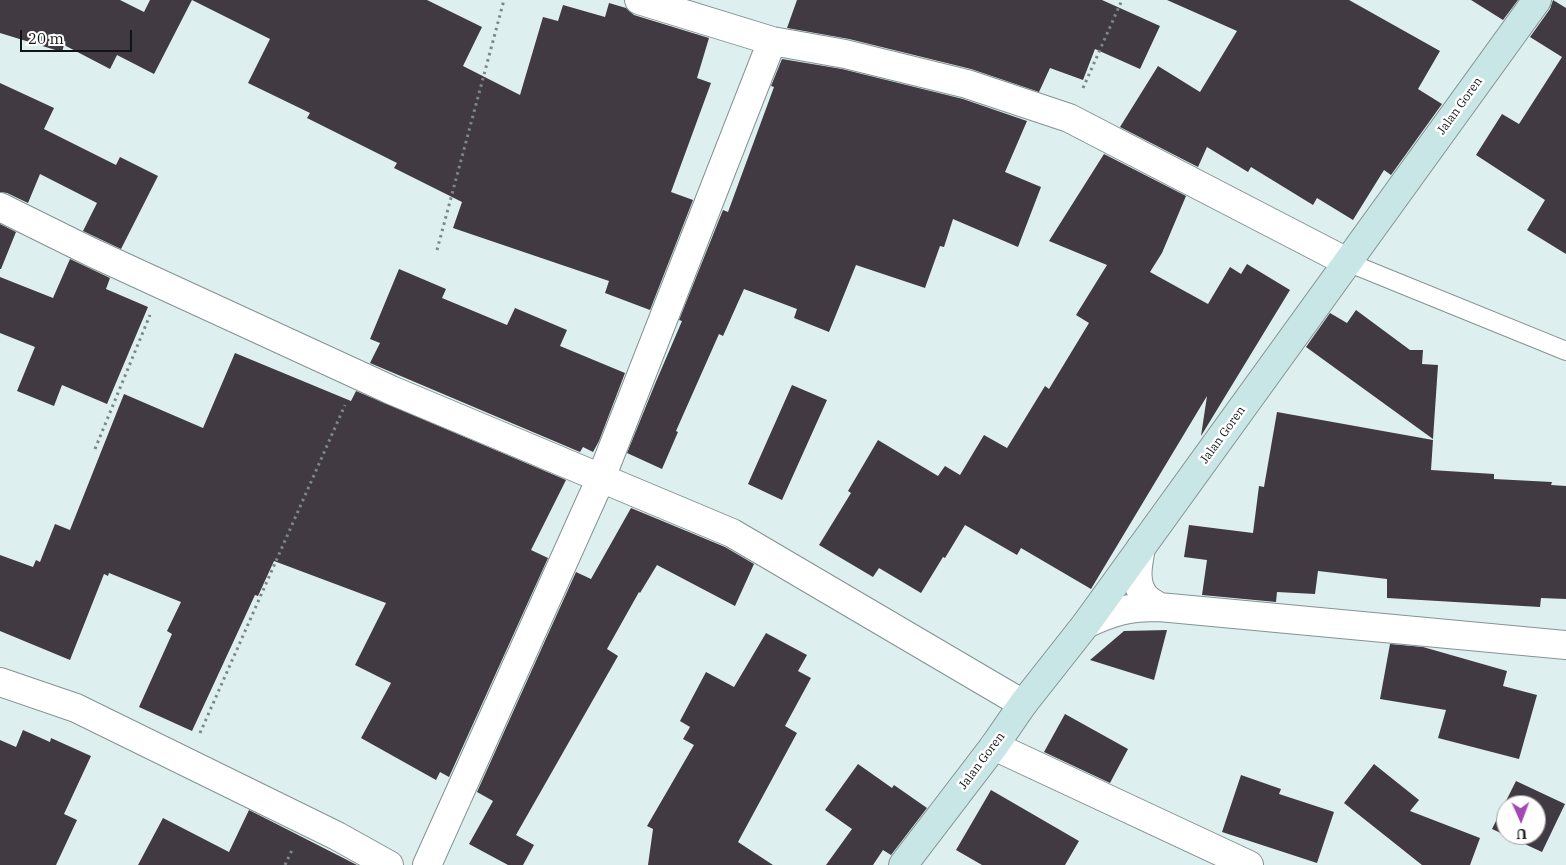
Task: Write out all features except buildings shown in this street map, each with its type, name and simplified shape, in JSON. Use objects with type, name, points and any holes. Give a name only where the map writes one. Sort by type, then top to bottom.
[{"type":"street","points":[[639,0],[772,41],[844,54],[967,84],[1069,118],[1347,262]]},
{"type":"street","name":"Jalan Goren","points":[[903,865],[994,746],[1023,704],[1086,624],[1537,0]]},
{"type":"street","points":[[427,865],[601,478],[772,41]]},
{"type":"street","points":[[0,207],[163,285],[391,390],[732,533],[1023,704]]},
{"type":"street","points":[[1141,548],[1138,584],[1145,597],[1159,607]]},
{"type":"street","points":[[1086,624],[1120,610],[1138,607],[1159,607],[1566,645]]},
{"type":"street","points":[[0,682],[76,708],[337,836],[388,865]]},
{"type":"street","points":[[994,746],[1249,865]]},
{"type":"lane","points":[[1347,262],[1566,351]]},
{"type":"path","points":[[437,250],[504,0]]},
{"type":"path","points":[[1069,118],[1122,0]]},
{"type":"path","points":[[95,449],[163,285]]},
{"type":"path","points":[[187,762],[358,374]]}]
